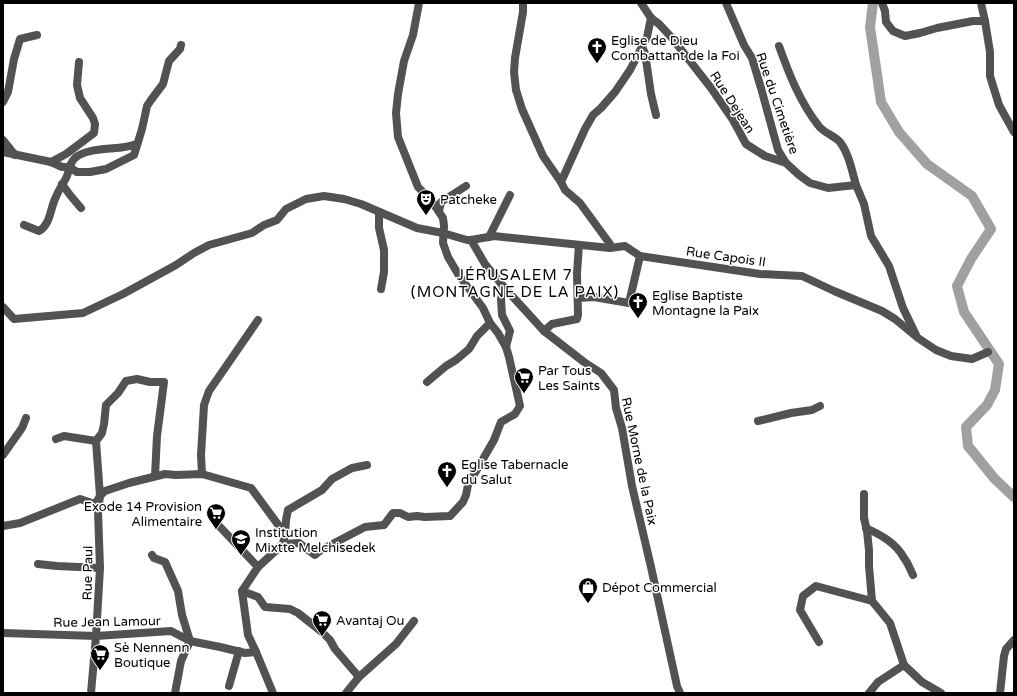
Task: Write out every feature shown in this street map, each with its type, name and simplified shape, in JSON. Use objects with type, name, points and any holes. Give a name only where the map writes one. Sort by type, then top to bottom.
[{"type":"street","points":[[273,693],[248,636],[242,591],[258,567],[284,544],[299,543],[315,555],[321,550],[365,527],[384,525],[393,513],[400,513],[408,517],[450,516],[463,502],[468,485],[494,440],[501,422],[515,414],[520,406],[506,347],[483,308],[458,274],[448,256],[443,243],[443,218],[431,200],[418,187],[398,137],[396,112],[398,94],[404,61],[413,35],[419,3]]},
{"type":"street","points":[[523,3],[514,72],[516,90],[522,109],[543,156],[565,190],[580,203],[610,244],[610,248]]},
{"type":"street","name":"Rue Dejean","points":[[641,3],[651,18],[672,38],[711,88],[733,120],[746,144],[764,156],[786,163]]},
{"type":"street","name":"Rue du Cimetière","points":[[726,3],[744,45],[752,58],[778,150],[786,163],[810,183],[828,188],[856,185]]},
{"type":"street","points":[[882,3],[885,11],[886,22],[893,32],[905,36],[973,21],[985,21]]},
{"type":"street","points":[[981,3],[990,52],[990,76],[999,105],[1014,132]]},
{"type":"street","points":[[561,182],[585,129],[593,116],[615,92],[630,70],[647,37],[651,18]]},
{"type":"street","points":[[3,102],[8,92],[14,59],[20,39],[37,35]]},
{"type":"street","points":[[3,152],[51,162],[62,167],[69,167],[77,172],[90,172],[106,168],[134,155],[150,100],[163,84],[169,61],[180,49],[181,45]]},
{"type":"street","points":[[779,46],[789,74],[808,110],[819,127],[839,141],[847,154],[856,185],[864,204],[871,236],[889,266],[903,308],[918,338]]},
{"type":"street","points":[[642,47],[645,53],[651,94],[656,115]]},
{"type":"street","points":[[51,162],[66,154],[94,133],[95,124],[93,118],[80,98],[77,86],[79,62]]},
{"type":"street","points":[[3,140],[15,155]]},
{"type":"street","points":[[24,225],[39,231],[47,223],[54,200],[62,184],[66,180],[69,167],[76,158],[86,152],[130,147],[137,144]]},
{"type":"street","points":[[62,184],[80,208]]},
{"type":"street","points":[[439,211],[442,202],[466,186]]},
{"type":"street","points":[[489,237],[510,195]]},
{"type":"street","name":"Rue Capois II","points":[[3,307],[14,319],[83,313],[123,294],[210,245],[252,232],[277,220],[286,209],[306,198],[324,196],[344,199],[361,204],[417,228],[472,240],[494,236],[610,248],[625,246],[640,256],[760,274],[802,276],[882,311],[936,350],[951,356],[972,360],[988,352]]},
{"type":"street","points":[[379,212],[379,228],[384,250],[384,272],[381,289]]},
{"type":"street","name":"Rue Morne de la Paix","points":[[472,240],[485,264],[502,286],[544,331],[584,362],[601,373],[614,390],[616,408],[622,428],[632,486],[677,686],[680,693]]},
{"type":"street","points":[[544,331],[552,324],[577,319],[577,273],[579,245]]},
{"type":"street","points":[[578,298],[594,297],[629,303],[640,256]]},
{"type":"street","points":[[502,286],[502,315],[510,331],[506,347]]},
{"type":"street","points":[[202,474],[201,455],[204,405],[209,391],[258,320]]},
{"type":"street","points":[[427,382],[469,349],[477,336],[490,322]]},
{"type":"street","name":"Rue Paul","points":[[91,693],[100,568],[98,511],[100,496],[96,441],[102,433],[106,405],[118,393],[126,381],[137,379],[150,382],[164,382],[157,436],[155,476]]},
{"type":"street","points":[[758,421],[791,413],[812,410],[820,406]]},
{"type":"street","points":[[3,455],[22,428],[26,418]]},
{"type":"street","points":[[56,439],[64,436],[96,441]]},
{"type":"street","points":[[272,518],[282,514],[322,490],[332,479],[352,468],[367,465]]},
{"type":"street","points":[[3,526],[20,523],[80,499],[96,503],[105,491],[155,476],[165,474],[202,474],[251,488],[285,534]]},
{"type":"street","points":[[864,494],[864,518],[870,550],[868,566],[872,601],[890,623],[904,665],[922,682],[941,693]]},
{"type":"street","points":[[284,544],[288,510]]},
{"type":"street","points":[[220,526],[258,567]]},
{"type":"street","points":[[866,528],[881,535],[895,545],[904,557],[913,575]]},
{"type":"street","points":[[152,555],[154,558],[165,562],[178,590],[182,615],[190,641],[181,661],[175,693]]},
{"type":"street","points":[[38,564],[100,568]]},
{"type":"street","points":[[819,642],[800,610],[803,596],[816,586],[872,601]]},
{"type":"street","points":[[242,591],[258,598],[265,607],[290,609],[298,613],[330,640],[335,649],[360,677]]},
{"type":"street","points":[[346,693],[360,677],[396,644],[414,621]]},
{"type":"street","name":"Rue Jean Lamour","points":[[3,633],[96,636],[171,631],[190,641],[239,652],[256,652]]},
{"type":"street","points":[[1000,693],[1004,656],[1006,649],[1014,640]]},
{"type":"street","points":[[229,686],[239,652]]},
{"type":"street","points":[[869,693],[878,682],[904,665]]},
{"type":"waterway","points":[[873,3],[870,27],[881,102],[899,132],[927,164],[972,196],[991,229],[971,259],[957,286],[964,312],[999,364],[995,390],[987,405],[966,427],[968,446],[994,478],[1014,497]]},
{"type":"place","name":"Eglise de Dieu Combattant de la Foi","points":[[597,64]]},
{"type":"place","name":"Patcheke","points":[[426,216]]},
{"type":"place","name":"Eglise Baptiste Montagne la Paix","points":[[638,319]]},
{"type":"place","name":"Par Tous Les Saints","points":[[524,394]]},
{"type":"place","name":"Eglise Tabernacle du Salut","points":[[447,488]]},
{"type":"place","name":"Exode 14 Provision Alimentaire","points":[[216,530]]},
{"type":"place","name":"Institution Mixtte Melchisedek","points":[[241,556]]},
{"type":"place","name":"Dépot Commercial","points":[[588,604]]},
{"type":"place","name":"Avantaj Ou","points":[[322,637]]},
{"type":"place","name":"Sè Nennenn Boutique","points":[[100,671]]},
{"type":"district","name":"JÉRUSALEM 7 (MONTAGNE DE LA PAIX)","points":[[515,284]]}]
